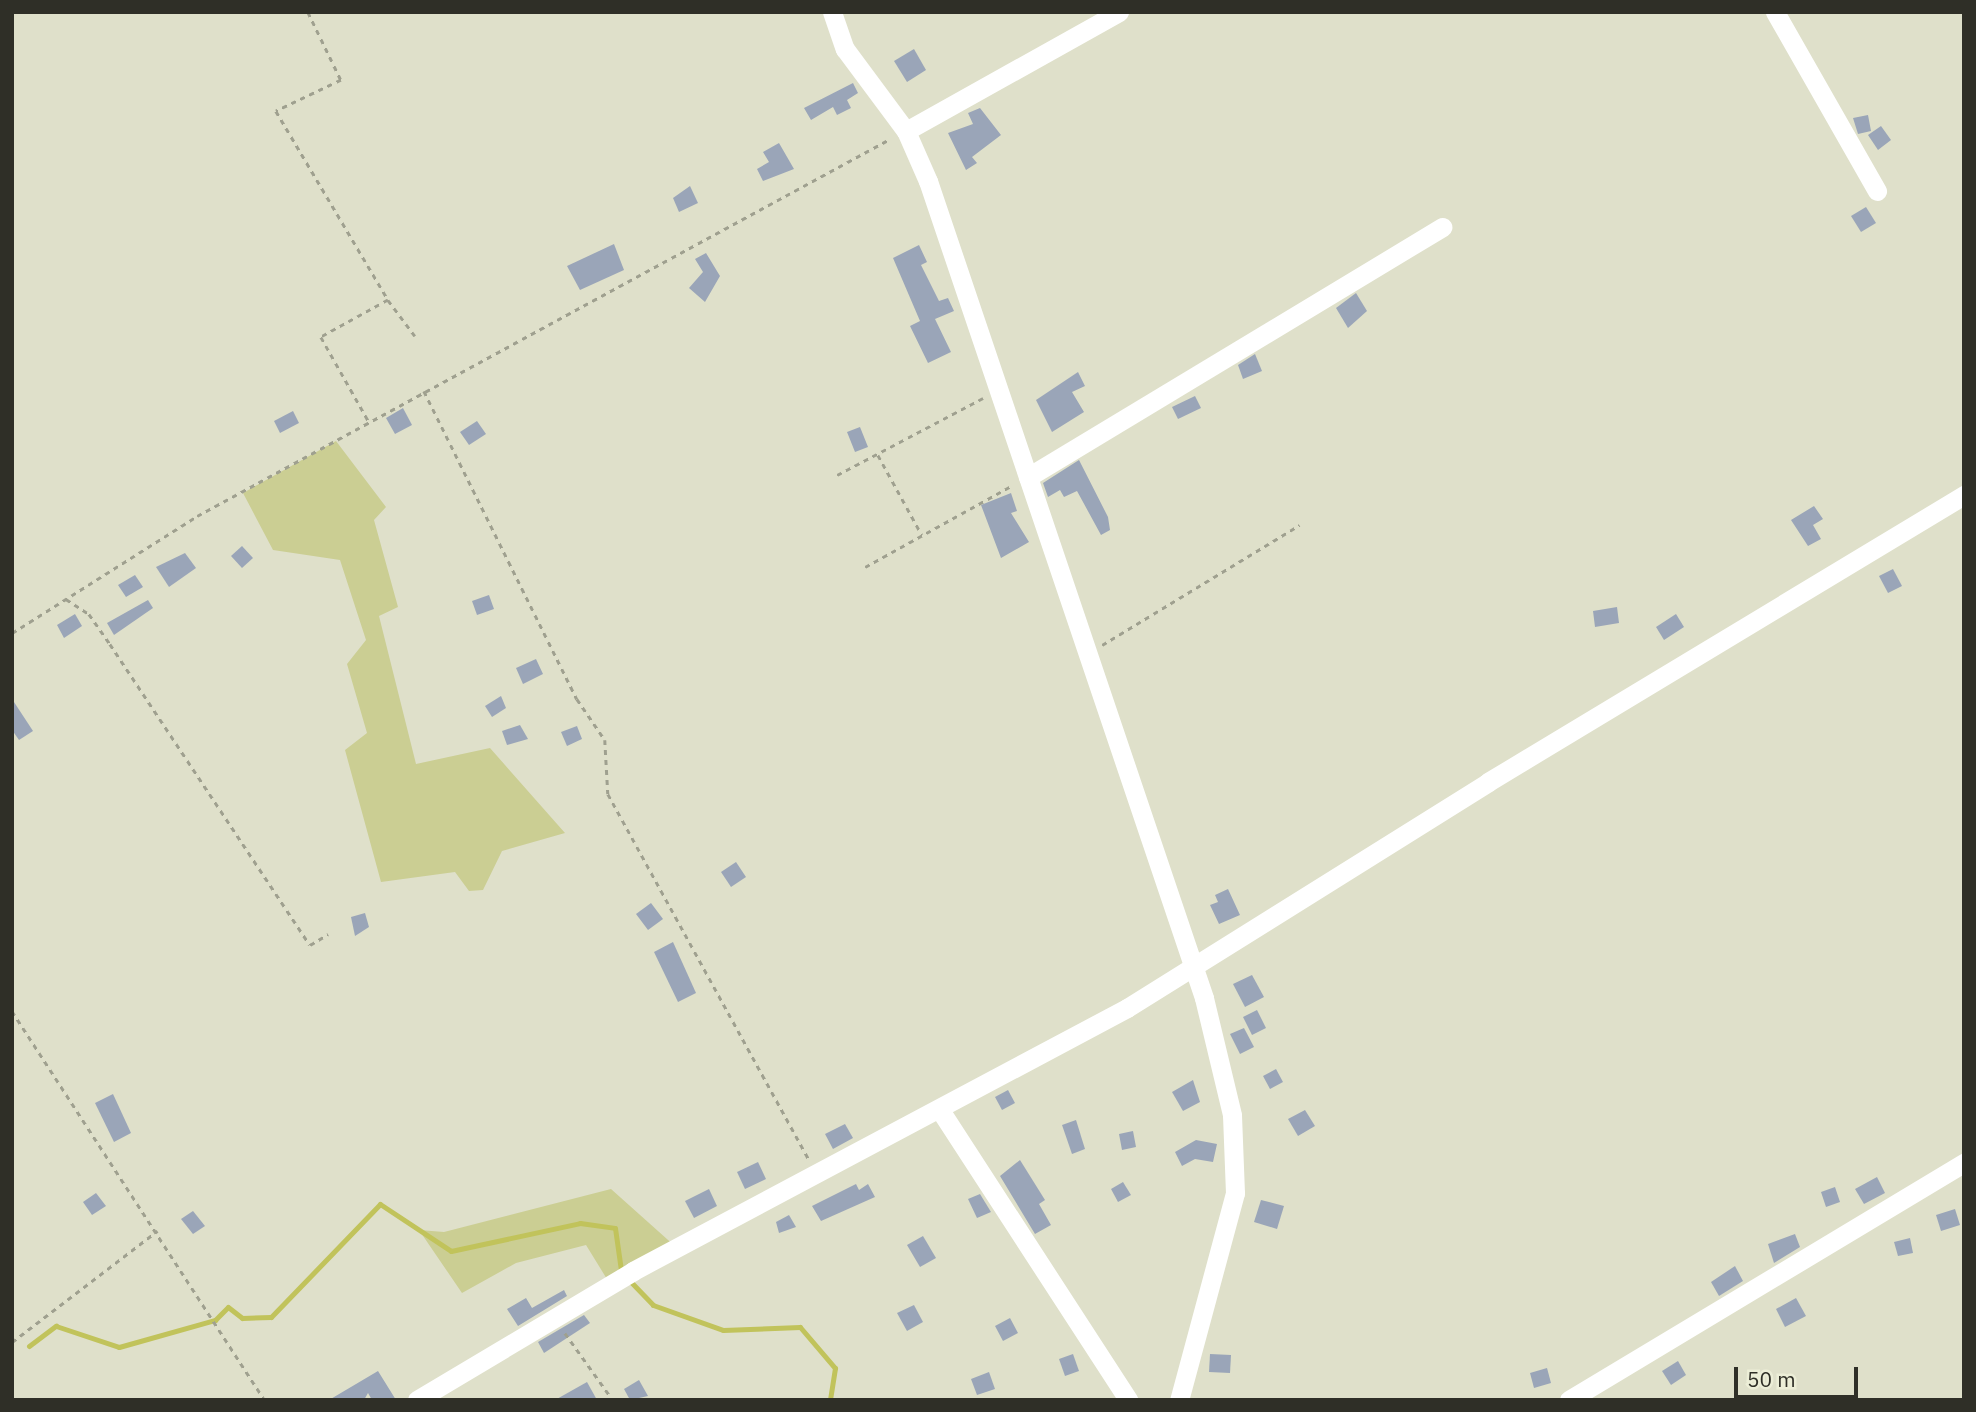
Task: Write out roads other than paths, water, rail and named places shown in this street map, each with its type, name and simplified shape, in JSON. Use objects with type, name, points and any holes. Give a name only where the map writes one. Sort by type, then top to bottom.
[{"type":"street","points":[[832,12],[845,49],[906,131],[1028,477],[1084,656],[1194,966],[1232,1115],[1235,1193],[1179,1400]]},
{"type":"street","points":[[906,131],[1119,12]]},
{"type":"street","points":[[1775,12],[1877,191]]},
{"type":"street","points":[[1028,477],[1442,227]]},
{"type":"street","points":[[417,1400],[553,1317],[940,1110],[1194,966],[1964,495]]},
{"type":"street","points":[[940,1110],[1128,1400]]},
{"type":"street","points":[[1569,1400],[1964,1163]]},
{"type":"waterway","points":[[29,1346],[56,1326],[119,1347],[215,1320],[228,1307],[242,1318],[271,1317],[380,1204],[451,1251],[580,1223],[615,1228],[621,1270]]},
{"type":"waterway","points":[[630,1281],[653,1305],[723,1330],[800,1327],[835,1368],[830,1400]]}]
